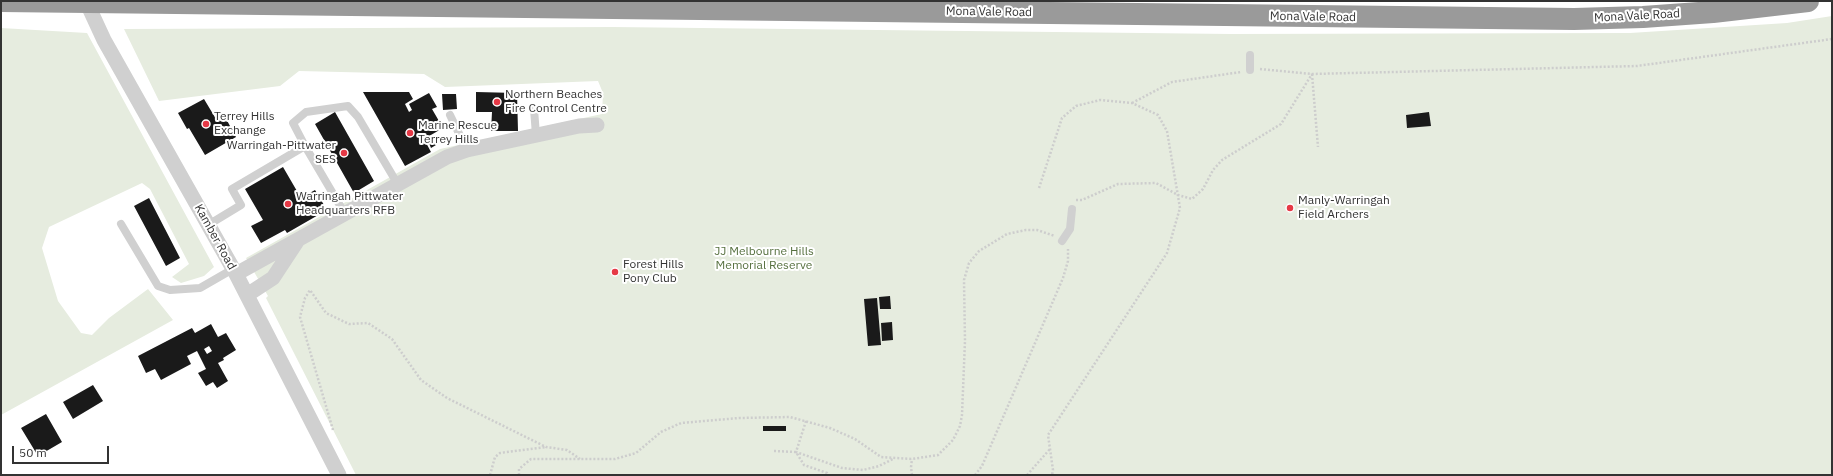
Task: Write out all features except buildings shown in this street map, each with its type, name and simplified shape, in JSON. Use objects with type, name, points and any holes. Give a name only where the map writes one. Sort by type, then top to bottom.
[{"type":"highway","name":"Mona Vale Road","points":[[1,1],[1574,19],[1621,18],[1698,13],[1808,1]]},
{"type":"street","name":"Kamber Road","points":[[86,2],[104,40],[247,295],[339,475]]},
{"type":"street","points":[[234,272],[299,239],[397,183],[447,157],[467,150],[579,126],[597,125]]},
{"type":"street","points":[[247,295],[273,278],[299,239]]},
{"type":"lane","points":[[1250,55],[1250,70]]},
{"type":"lane","points":[[345,214],[292,123],[306,112],[348,106],[358,117],[397,183]]},
{"type":"lane","points":[[534,109],[536,136]]},
{"type":"lane","points":[[450,115],[467,150]]},
{"type":"lane","points":[[208,225],[241,205],[232,189],[305,146]]},
{"type":"lane","points":[[1062,241],[1070,229],[1072,209]]},
{"type":"lane","points":[[121,224],[158,286],[170,290],[200,288],[234,272]]},
{"type":"path","points":[[1132,103],[1172,82],[1250,70],[1265,69],[1312,74],[1637,66],[1832,39]]},
{"type":"path","points":[[1312,74],[1318,147]]},
{"type":"path","points":[[1070,199],[1082,200],[1118,184],[1156,183],[1178,195],[1192,199],[1203,189],[1213,170],[1222,160],[1281,124],[1312,74]]},
{"type":"path","points":[[1039,188],[1062,118],[1076,106],[1100,100],[1132,103],[1158,115],[1167,131],[1180,208],[1167,253],[1048,435],[1053,470],[1052,475]]},
{"type":"path","points":[[518,475],[519,469],[531,459],[615,459],[636,453],[661,432],[681,424],[739,418],[790,417],[806,421],[830,428],[855,439],[881,457],[912,459],[938,455],[950,444],[960,426],[963,401],[965,341],[964,280],[973,257],[988,245],[1007,234],[1019,230],[1038,230],[1050,233],[1067,246],[1068,257],[1063,278],[982,466],[975,475]]},
{"type":"path","points":[[334,434],[300,317],[305,298],[310,290],[326,313],[349,324],[368,323],[392,339],[421,380],[447,398],[546,447]]},
{"type":"path","points":[[806,421],[796,452],[804,465],[828,475]]},
{"type":"path","points":[[490,475],[495,457],[500,453],[546,447],[567,450],[581,459]]},
{"type":"path","points":[[1027,475],[1050,448]]},
{"type":"path","points":[[774,451],[796,452],[842,468],[863,470],[879,466],[895,458]]},
{"type":"path","points":[[912,459],[912,475]]},
{"type":"green space","name":"JJ Melbourne Hills Memorial Reserve","points":[[1832,16],[1832,475],[356,475],[266,298],[268,296],[246,258],[440,149],[602,114],[603,93],[598,81],[445,87],[424,74],[299,71],[280,86],[159,101],[124,29],[613,27],[1231,34],[1630,33],[1787,23]]},
{"type":"green space","points":[[1,28],[87,33],[214,267],[204,276],[181,283],[172,277],[189,264],[150,189],[142,183],[49,227],[42,248],[58,301],[81,333],[92,335],[109,318],[148,289],[173,320],[1,415]]},
{"type":"place","name":"Northern Beaches Fire Control Centre","points":[[497,102]]},
{"type":"place","name":"Terrey Hills Exchange","points":[[206,124]]},
{"type":"place","name":"Marine Rescue Terrey Hills","points":[[410,133]]},
{"type":"place","name":"Warringah-Pittwater SES","points":[[344,153]]},
{"type":"place","name":"Warringah Pittwater Headquarters RFB","points":[[288,204]]},
{"type":"place","name":"Manly-Warringah Field Archers","points":[[1290,208]]},
{"type":"place","name":"Forest Hills Pony Club","points":[[615,272]]}]
